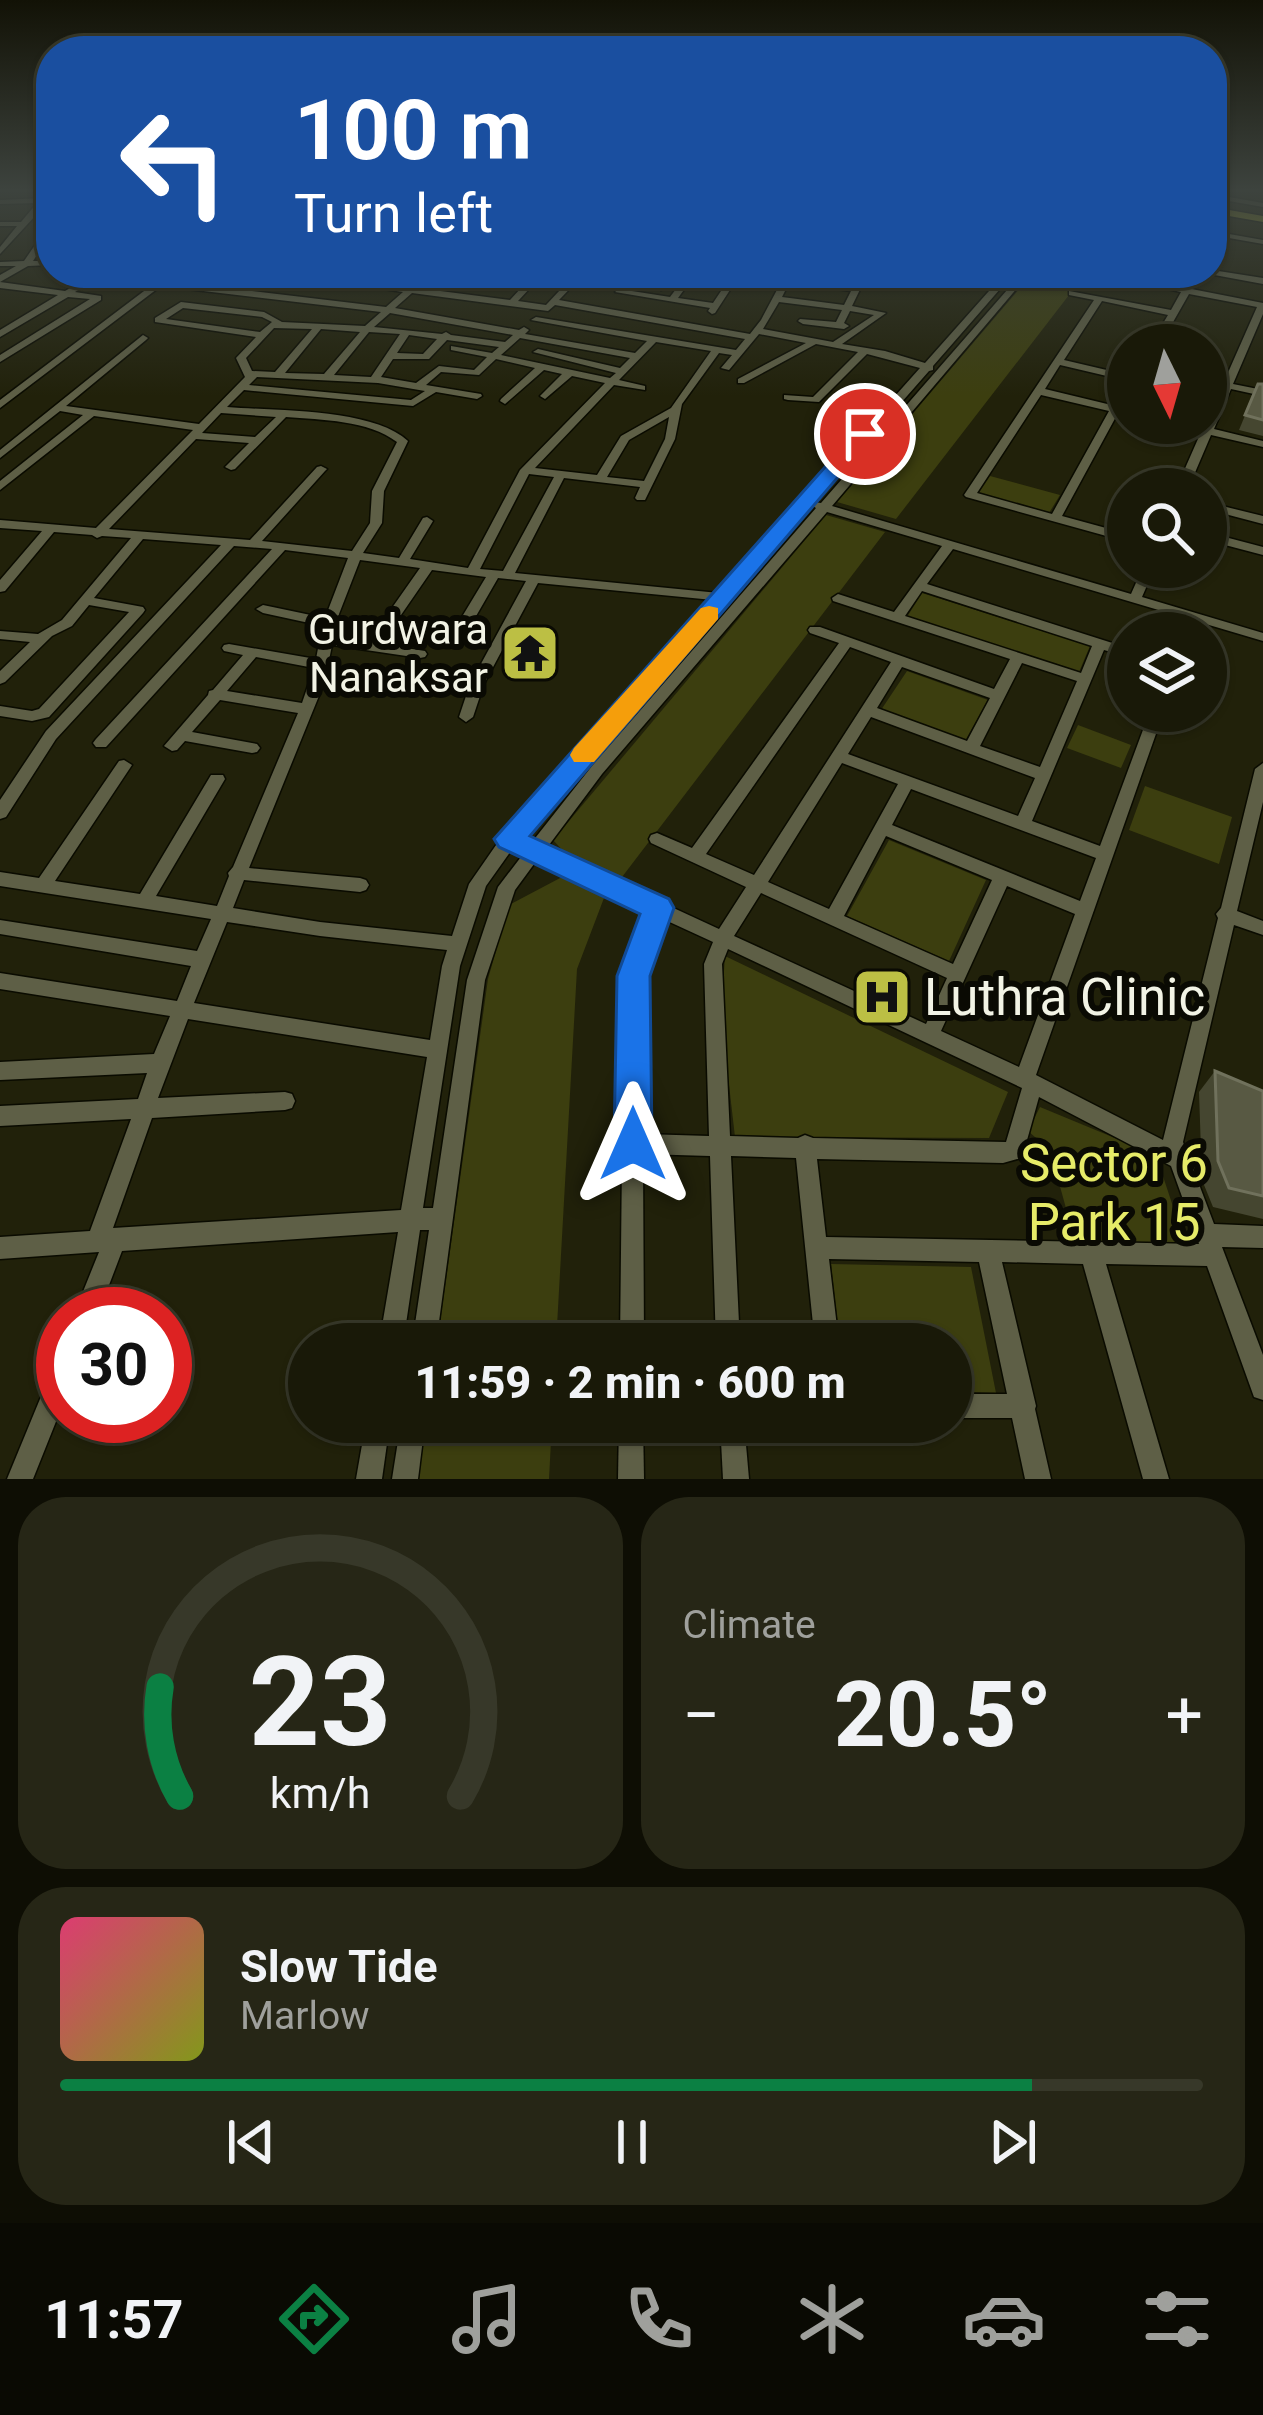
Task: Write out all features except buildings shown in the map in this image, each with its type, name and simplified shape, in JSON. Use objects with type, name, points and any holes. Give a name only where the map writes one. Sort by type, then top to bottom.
[{"type":"street","points":[[0,282],[31,258]]},
{"type":"street","points":[[0,264],[36,263]]},
{"type":"street","points":[[1227,275],[1263,281]]},
{"type":"street","points":[[0,282],[98,298],[0,359]]},
{"type":"street","points":[[0,303],[26,288]]},
{"type":"street","points":[[0,334],[76,288]]},
{"type":"street","points":[[0,405],[120,314],[146,288]]},
{"type":"street","points":[[197,288],[389,310],[637,356]]},
{"type":"street","points":[[224,291],[229,288]]},
{"type":"street","points":[[229,311],[255,288]]},
{"type":"street","points":[[308,301],[325,288]]},
{"type":"street","points":[[345,305],[364,288]]},
{"type":"street","points":[[327,377],[367,329],[413,288],[816,341],[934,369]]},
{"type":"street","points":[[513,302],[526,288]]},
{"type":"street","points":[[465,338],[429,365],[476,373],[566,288]]},
{"type":"street","points":[[623,288],[616,297],[715,306]]},
{"type":"street","points":[[672,300],[681,288]]},
{"type":"street","points":[[686,344],[727,288]]},
{"type":"street","points":[[726,368],[755,334],[783,288]]},
{"type":"street","points":[[839,325],[858,289],[850,288]]},
{"type":"street","points":[[427,1323],[476,980],[496,910],[532,850],[826,507],[998,288]]},
{"type":"street","points":[[395,1323],[436,1050],[457,944],[478,884],[509,839],[804,501],[1012,288]]},
{"type":"street","points":[[1177,288],[1262,306],[1257,330],[1227,383]]},
{"type":"street","points":[[1167,324],[1186,290]]},
{"type":"street","points":[[1072,293],[1173,314]]},
{"type":"street","points":[[1099,298],[970,495],[1107,533]]},
{"type":"street","points":[[778,299],[882,315],[834,345]]},
{"type":"street","points":[[305,324],[327,303]]},
{"type":"street","points":[[262,335],[158,320],[176,305],[272,317],[278,322],[507,344]]},
{"type":"street","points":[[78,311],[120,314]]},
{"type":"street","points":[[536,320],[739,353]]},
{"type":"street","points":[[803,321],[853,329]]},
{"type":"street","points":[[246,382],[240,361],[278,322]]},
{"type":"street","points":[[280,372],[319,326]]},
{"type":"street","points":[[374,380],[406,332]]},
{"type":"street","points":[[393,356],[425,358],[446,335]]},
{"type":"street","points":[[0,455],[143,338]]},
{"type":"street","points":[[472,572],[527,470],[654,339]]},
{"type":"street","points":[[741,381],[816,341]]},
{"type":"street","points":[[454,348],[641,388]]},
{"type":"street","points":[[600,479],[625,438],[674,410],[717,349]]},
{"type":"street","points":[[788,397],[815,400],[864,351]]},
{"type":"street","points":[[538,352],[621,371]]},
{"type":"street","points":[[1059,362],[1107,373]]},
{"type":"street","points":[[505,401],[541,367]]},
{"type":"street","points":[[419,386],[442,369]]},
{"type":"street","points":[[97,534],[246,382],[280,372],[396,382],[478,396]]},
{"type":"street","points":[[545,396],[569,373]]},
{"type":"street","points":[[246,382],[416,402],[434,389]]},
{"type":"street","points":[[386,400],[396,382]]},
{"type":"street","points":[[1227,385],[1263,393]]},
{"type":"street","points":[[1040,391],[1107,407]]},
{"type":"street","points":[[58,408],[257,440]]},
{"type":"street","points":[[94,1287],[144,1106],[306,709],[322,665],[327,631],[356,554],[376,523],[379,491],[402,446],[401,436],[356,424],[219,410]]},
{"type":"street","points":[[641,498],[670,440],[674,410]]},
{"type":"street","points":[[0,487],[91,413]]},
{"type":"street","points":[[231,467],[282,416]]},
{"type":"street","points":[[1054,519],[1107,434]]},
{"type":"street","points":[[1227,435],[1263,444]]},
{"type":"street","points":[[253,544],[321,470]]},
{"type":"street","points":[[527,470],[648,485]]},
{"type":"street","points":[[461,631],[501,575],[561,474]]},
{"type":"street","points":[[804,501],[1263,627]]},
{"type":"street","points":[[1227,509],[1262,515]]},
{"type":"street","points":[[403,561],[427,520]]},
{"type":"street","points":[[0,524],[282,546],[742,602]]},
{"type":"street","points":[[0,588],[50,530]]},
{"type":"street","points":[[2,675],[41,639],[67,623],[138,537]]},
{"type":"street","points":[[0,813],[67,717],[231,542]]},
{"type":"street","points":[[1227,542],[1263,551]]},
{"type":"street","points":[[898,616],[950,544]]},
{"type":"street","points":[[101,743],[282,546]]},
{"type":"street","points":[[372,647],[429,565]]},
{"type":"street","points":[[466,717],[477,684],[534,578]]},
{"type":"street","points":[[919,586],[1107,646]]},
{"type":"street","points":[[1137,594],[1140,588]]},
{"type":"street","points":[[1137,594],[1182,612]]},
{"type":"street","points":[[838,598],[1085,679]]},
{"type":"street","points":[[0,711],[32,716],[44,712],[139,610],[88,601]]},
{"type":"street","points":[[263,609],[372,647],[420,654]]},
{"type":"street","points":[[1227,626],[1263,637]]},
{"type":"street","points":[[815,630],[998,696]]},
{"type":"street","points":[[0,635],[41,639]]},
{"type":"street","points":[[695,856],[847,642]]},
{"type":"street","points":[[1022,824],[1100,644]]},
{"type":"street","points":[[229,648],[322,665]]},
{"type":"street","points":[[252,653],[176,740],[252,748]]},
{"type":"street","points":[[970,748],[1018,657]]},
{"type":"street","points":[[727,1323],[711,985],[723,938],[899,661]]},
{"type":"street","points":[[214,694],[306,709]]},
{"type":"street","points":[[868,710],[1044,775]]},
{"type":"street","points":[[633,1144],[1014,1150],[1029,1081],[1150,732]]},
{"type":"street","points":[[839,756],[1106,855]]},
{"type":"street","points":[[44,884],[124,765]]},
{"type":"street","points":[[1263,770],[1175,1124],[1177,1158],[1263,1388]]},
{"type":"street","points":[[146,899],[217,779]]},
{"type":"street","points":[[833,919],[908,782]]},
{"type":"street","points":[[882,828],[1086,911]]},
{"type":"street","points":[[509,839],[1029,1081],[1177,1158]]},
{"type":"street","points":[[657,839],[958,975]]},
{"type":"street","points":[[236,873],[360,885]]},
{"type":"street","points":[[930,1035],[1002,877]]},
{"type":"street","points":[[0,879],[457,944]]},
{"type":"street","points":[[632,1323],[633,976],[658,908]]},
{"type":"street","points":[[1225,914],[1263,928]]},
{"type":"street","points":[[0,927],[204,960]]},
{"type":"street","points":[[0,981],[436,1050]]},
{"type":"street","points":[[0,1071],[160,1063]]},
{"type":"street","points":[[0,1116],[285,1101]]},
{"type":"street","points":[[805,1145],[824,1323]]},
{"type":"street","points":[[0,1248],[442,1218]]},
{"type":"street","points":[[816,1248],[1091,1252],[1263,1237]]},
{"type":"street","points":[[988,1251],[1038,1479]]},
{"type":"street","points":[[1091,1252],[1156,1479]]},
{"type":"street","points":[[972,1406],[1024,1406]]},
{"type":"street","points":[[20,1479],[36,1440]]},
{"type":"street","points":[[369,1479],[375,1443]]},
{"type":"street","points":[[405,1479],[410,1443]]},
{"type":"street","points":[[631,1479],[632,1443]]},
{"type":"street","points":[[734,1443],[736,1479]]},
{"type":"green space","points":[[1020,288],[1074,288],[896,519],[837,502]]},
{"type":"green space","points":[[990,476],[1060,495],[1049,513],[978,494]]},
{"type":"green space","points":[[826,515],[885,532],[619,881],[564,852],[553,840]]},
{"type":"green space","points":[[922,593],[1090,646],[1079,672],[907,617]]},
{"type":"green space","points":[[907,671],[988,700],[965,741],[881,710]]},
{"type":"green space","points":[[1078,725],[1131,745],[1121,768],[1067,748]]},
{"type":"green space","points":[[1145,786],[1232,817],[1219,864],[1129,830]]},
{"type":"green space","points":[[889,840],[986,880],[949,961],[847,916]]},
{"type":"green space","points":[[562,877],[604,898],[577,969],[557,1323],[440,1323],[488,979],[509,905]]},
{"type":"green space","points":[[725,956],[1008,1092],[989,1138],[735,1137],[721,1015]]},
{"type":"green space","name":"Sector 6 Park 15","points":[[1040,1107],[1156,1155],[1185,1243],[1075,1241],[1050,1150],[1028,1131]]},
{"type":"green space","points":[[831,1264],[971,1267],[996,1393],[972,1392],[972,1323],[838,1323]]},
{"type":"green space","points":[[423,1443],[551,1443],[549,1479],[418,1479]]},
{"type":"slow traffic","points":[[584,755],[709,614]]},
{"type":"place","name":"Gurdwara Nanaksar","points":[[530,653]]},
{"type":"place","name":"Luthra Clinic","points":[[882,997]]},
{"type":"route","points":[[633,1144],[633,976],[658,908],[509,839],[865,434]]}]
